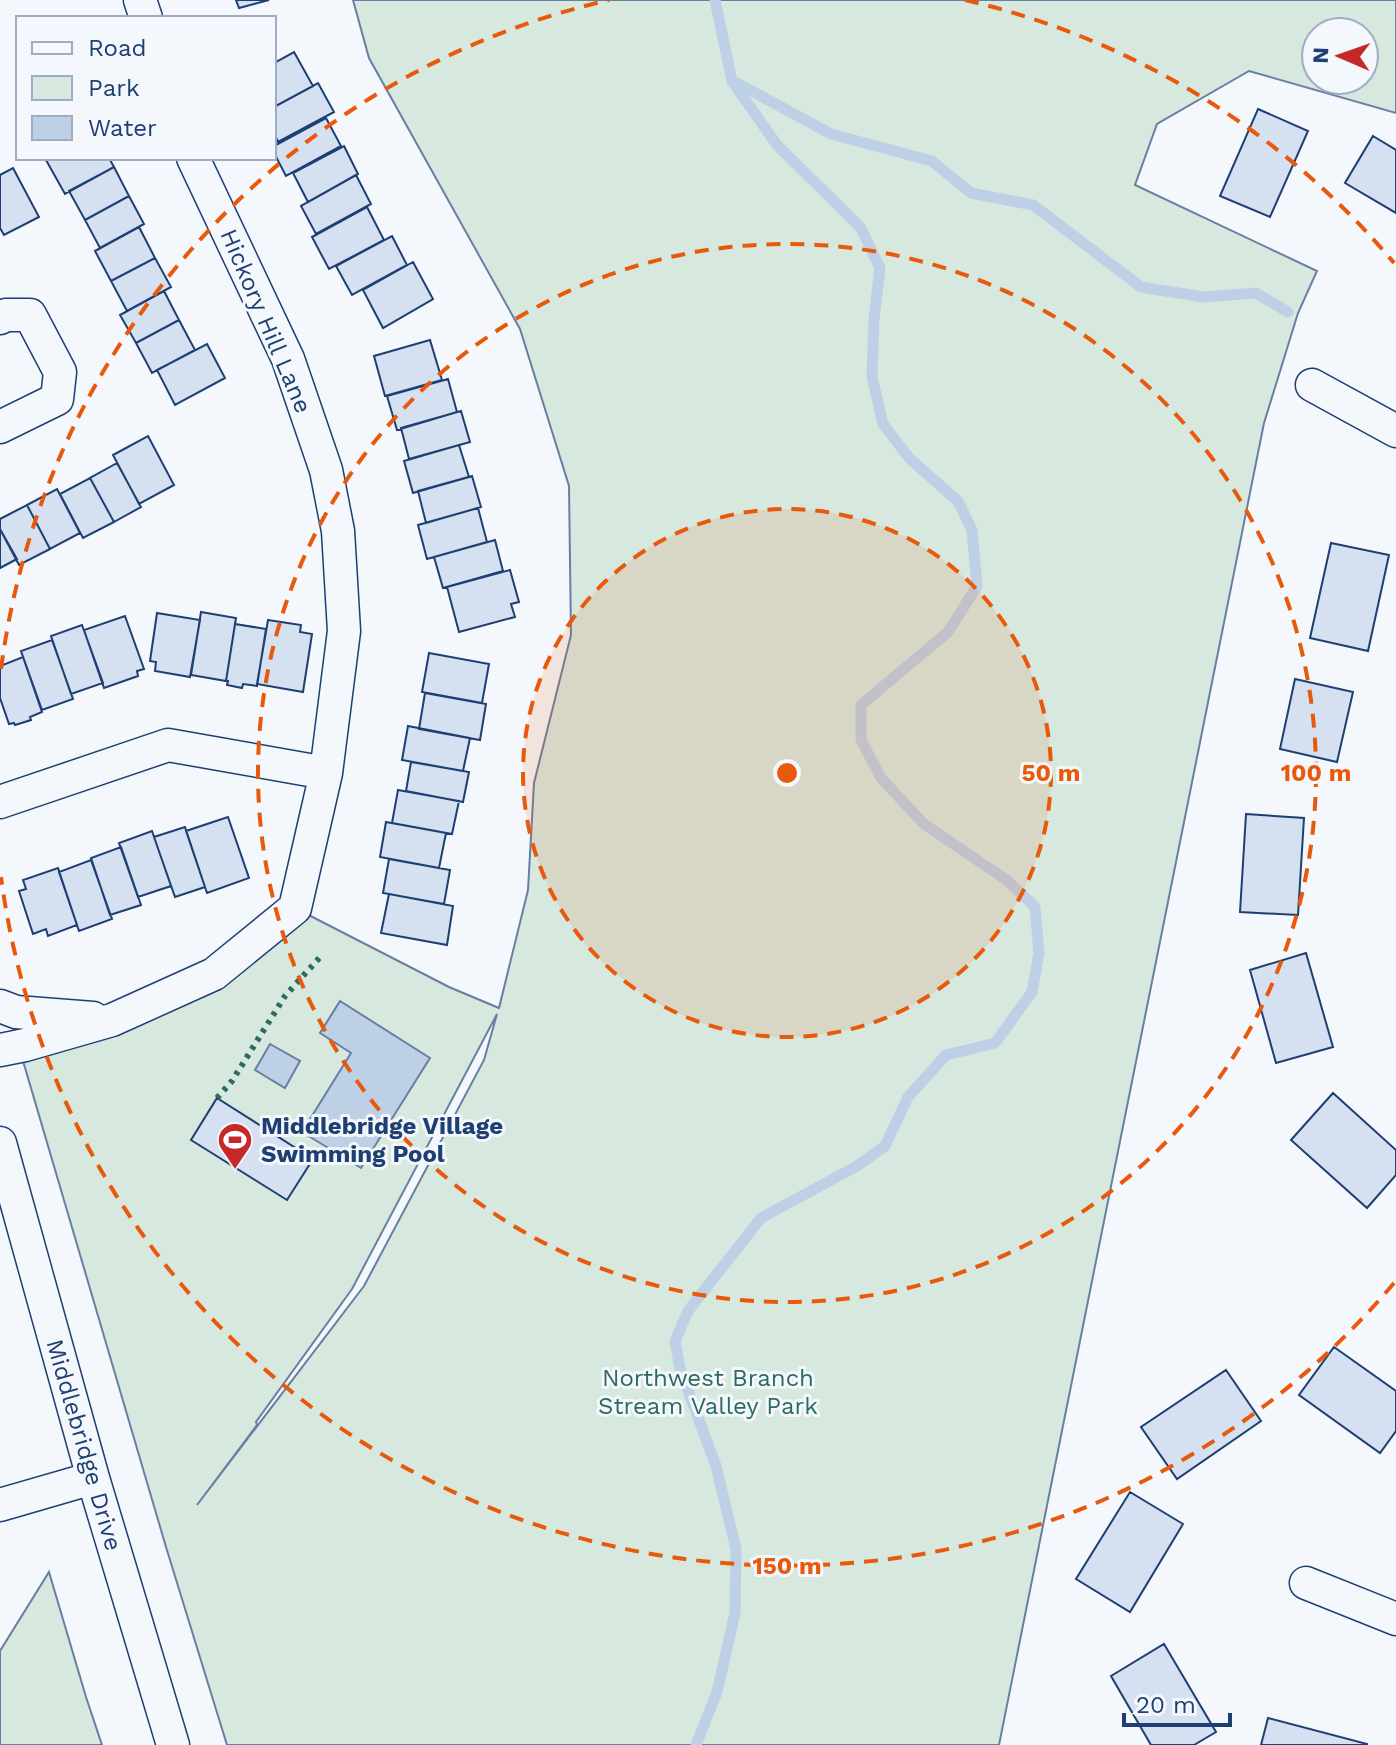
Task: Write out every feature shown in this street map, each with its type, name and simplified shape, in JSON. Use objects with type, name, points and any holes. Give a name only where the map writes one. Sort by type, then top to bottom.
[{"type":"street","name":"Hickory Hill Lane","points":[[0,1050],[112,1020],[214,974],[295,908],[326,773],[344,631],[338,531],[326,470],[288,359],[194,160]]},
{"type":"street","points":[[0,318],[30,315],[60,372],[57,399],[0,427]]},
{"type":"street","points":[[1312,385],[1396,431]]},
{"type":"street","points":[[0,802],[168,745],[326,773]]},
{"type":"street","points":[[0,1006],[16,1012],[112,1020]]},
{"type":"street","name":"Middlebridge Drive","points":[[0,1143],[93,1478],[173,1745]]},
{"type":"street","points":[[0,1505],[93,1478]]},
{"type":"street","points":[[1306,1583],[1396,1619]]},
{"type":"green space","name":"Northwest Branch Stream Valley Park","points":[[353,0],[1396,0],[1396,113],[1336,96],[1380,96],[1380,16],[1300,16],[1300,86],[1249,71],[1157,124],[1135,185],[1317,271],[1298,313],[1264,423],[999,1745],[227,1745],[21,1054],[112,1020],[295,908],[449,987],[499,1008],[528,890],[534,783],[571,635],[569,486],[520,329],[369,58]],"holes":[[[497,1014],[484,1060],[364,1286],[197,1505],[352,1289]]]},
{"type":"green space","points":[[49,1572],[102,1745],[0,1745],[0,1651]]},
{"type":"water","points":[[340,1001],[430,1058],[361,1168],[302,1132],[351,1053],[320,1033]]},
{"type":"water","points":[[270,1044],[300,1061],[285,1088],[255,1070]]},
{"type":"building","points":[[236,0],[269,0],[239,8]]},
{"type":"building","points":[[294,52],[313,86],[276,106],[276,62]]},
{"type":"building","points":[[318,83],[334,112],[278,142],[276,106]]},
{"type":"building","points":[[1258,109],[1308,131],[1270,217],[1220,196]]},
{"type":"building","points":[[326,118],[341,146],[286,176],[276,157],[276,145]]},
{"type":"building","points":[[1373,136],[1396,150],[1396,213],[1345,183]]},
{"type":"building","points":[[344,146],[358,174],[308,202],[293,173]]},
{"type":"building","points":[[46,160],[110,160],[114,167],[65,194]]},
{"type":"building","points":[[114,167],[129,196],[85,220],[69,191]]},
{"type":"building","points":[[13,168],[39,217],[4,235],[0,228],[0,175]]},
{"type":"building","points":[[356,175],[371,204],[316,234],[301,206]]},
{"type":"building","points":[[129,196],[144,224],[100,248],[85,220]]},
{"type":"building","points":[[367,207],[384,240],[329,269],[312,237]]},
{"type":"building","points":[[139,227],[155,258],[111,281],[95,251]]},
{"type":"building","points":[[392,236],[407,265],[352,295],[336,266]]},
{"type":"building","points":[[155,258],[171,287],[127,311],[111,281]]},
{"type":"building","points":[[413,262],[433,299],[383,328],[363,290]]},
{"type":"building","points":[[164,291],[179,320],[136,343],[120,315]]},
{"type":"building","points":[[179,320],[195,350],[152,373],[136,343]]},
{"type":"building","points":[[430,340],[442,380],[385,396],[374,356]]},
{"type":"building","points":[[207,344],[225,378],[175,405],[157,370]]},
{"type":"building","points":[[448,379],[457,412],[397,430],[387,396]]},
{"type":"building","points":[[461,411],[470,442],[409,459],[401,428]]},
{"type":"building","points":[[148,436],[174,485],[139,504],[113,455]]},
{"type":"building","points":[[459,445],[469,477],[413,493],[404,461]]},
{"type":"building","points":[[117,463],[141,507],[114,522],[90,478]]},
{"type":"building","points":[[472,476],[481,507],[426,523],[418,491]]},
{"type":"building","points":[[90,478],[114,522],[83,538],[60,494]]},
{"type":"building","points":[[57,489],[80,533],[50,549],[27,505]]},
{"type":"building","points":[[27,505],[50,549],[19,565],[0,529],[0,519]]},
{"type":"building","points":[[478,508],[487,542],[427,559],[418,525]]},
{"type":"building","points":[[0,529],[17,559],[0,568]]},
{"type":"building","points":[[495,540],[503,571],[443,588],[434,557]]},
{"type":"building","points":[[1331,543],[1389,555],[1368,651],[1310,638]]},
{"type":"building","points":[[510,570],[519,602],[511,604],[515,617],[459,632],[447,587]]},
{"type":"building","points":[[201,612],[236,618],[226,681],[191,675]]},
{"type":"building","points":[[157,613],[200,620],[190,677],[155,671],[156,662],[150,661]]},
{"type":"building","points":[[125,616],[144,669],[137,671],[138,676],[104,688],[84,630]]},
{"type":"building","points":[[268,620],[301,625],[300,632],[312,634],[303,692],[257,684]]},
{"type":"building","points":[[235,624],[266,629],[257,686],[243,684],[242,688],[227,685]]},
{"type":"building","points":[[82,625],[103,683],[71,694],[51,636]]},
{"type":"building","points":[[52,640],[73,699],[42,710],[21,651]]},
{"type":"building","points":[[429,653],[489,664],[482,703],[422,692]]},
{"type":"building","points":[[23,657],[42,712],[30,717],[31,720],[15,725],[9,724],[0,698],[0,666]]},
{"type":"building","points":[[1295,679],[1353,692],[1337,762],[1280,749]]},
{"type":"building","points":[[425,693],[486,704],[480,740],[419,729]]},
{"type":"building","points":[[408,726],[470,738],[463,771],[402,760]]},
{"type":"building","points":[[411,762],[469,772],[463,802],[406,791]]},
{"type":"building","points":[[398,790],[459,801],[452,834],[392,823]]},
{"type":"building","points":[[1246,814],[1304,818],[1298,915],[1240,912]]},
{"type":"building","points":[[228,817],[249,878],[207,893],[186,831]]},
{"type":"building","points":[[386,822],[446,833],[439,868],[380,857]]},
{"type":"building","points":[[185,827],[205,887],[175,897],[154,837]]},
{"type":"building","points":[[152,831],[171,886],[138,897],[119,843]]},
{"type":"building","points":[[121,847],[141,905],[110,915],[91,858]]},
{"type":"building","points":[[389,859],[450,870],[444,904],[383,893]]},
{"type":"building","points":[[91,860],[112,919],[79,931],[59,872]]},
{"type":"building","points":[[58,868],[77,925],[48,936],[46,929],[33,934],[19,891],[26,889],[23,880]]},
{"type":"building","points":[[389,894],[453,906],[447,945],[381,933]]},
{"type":"building","points":[[1306,953],[1333,1047],[1276,1063],[1250,970]]},
{"type":"building","points":[[1333,1093],[1396,1150],[1396,1175],[1367,1208],[1291,1140]]},
{"type":"building","points":[[217,1098],[313,1159],[287,1200],[191,1140]]},
{"type":"building","points":[[1334,1347],[1396,1391],[1396,1431],[1380,1453],[1299,1395]]},
{"type":"building","points":[[1226,1370],[1261,1421],[1177,1479],[1141,1427]]},
{"type":"building","points":[[1130,1492],[1183,1524],[1130,1612],[1076,1579]]},
{"type":"building","points":[[1164,1644],[1216,1732],[1194,1745],[1151,1745],[1111,1676]]},
{"type":"building","points":[[1268,1718],[1367,1744],[1367,1745],[1261,1745]]},
{"type":"waterway","points":[[696,1745],[717,1692],[735,1613],[736,1549],[716,1466],[680,1369],[675,1341],[688,1311],[761,1218],[857,1166],[885,1146],[908,1097],[946,1055],[995,1043],[1032,992],[1039,953],[1035,907],[1008,881],[924,824],[881,778],[861,740],[861,705],[948,632],[977,586],[972,530],[958,501],[910,459],[883,424],[872,377],[880,268],[861,228],[777,145],[732,81],[715,0]]},
{"type":"waterway","points":[[735,82],[831,134],[932,161],[971,193],[1033,205],[1141,287],[1203,297],[1256,293],[1288,312]]},
{"type":"hedge","points":[[217,1098],[232,1081],[285,996],[321,956]]},
{"type":"place","name":"Middlebridge Village Swimming Pool","points":[[235,1171]]}]
